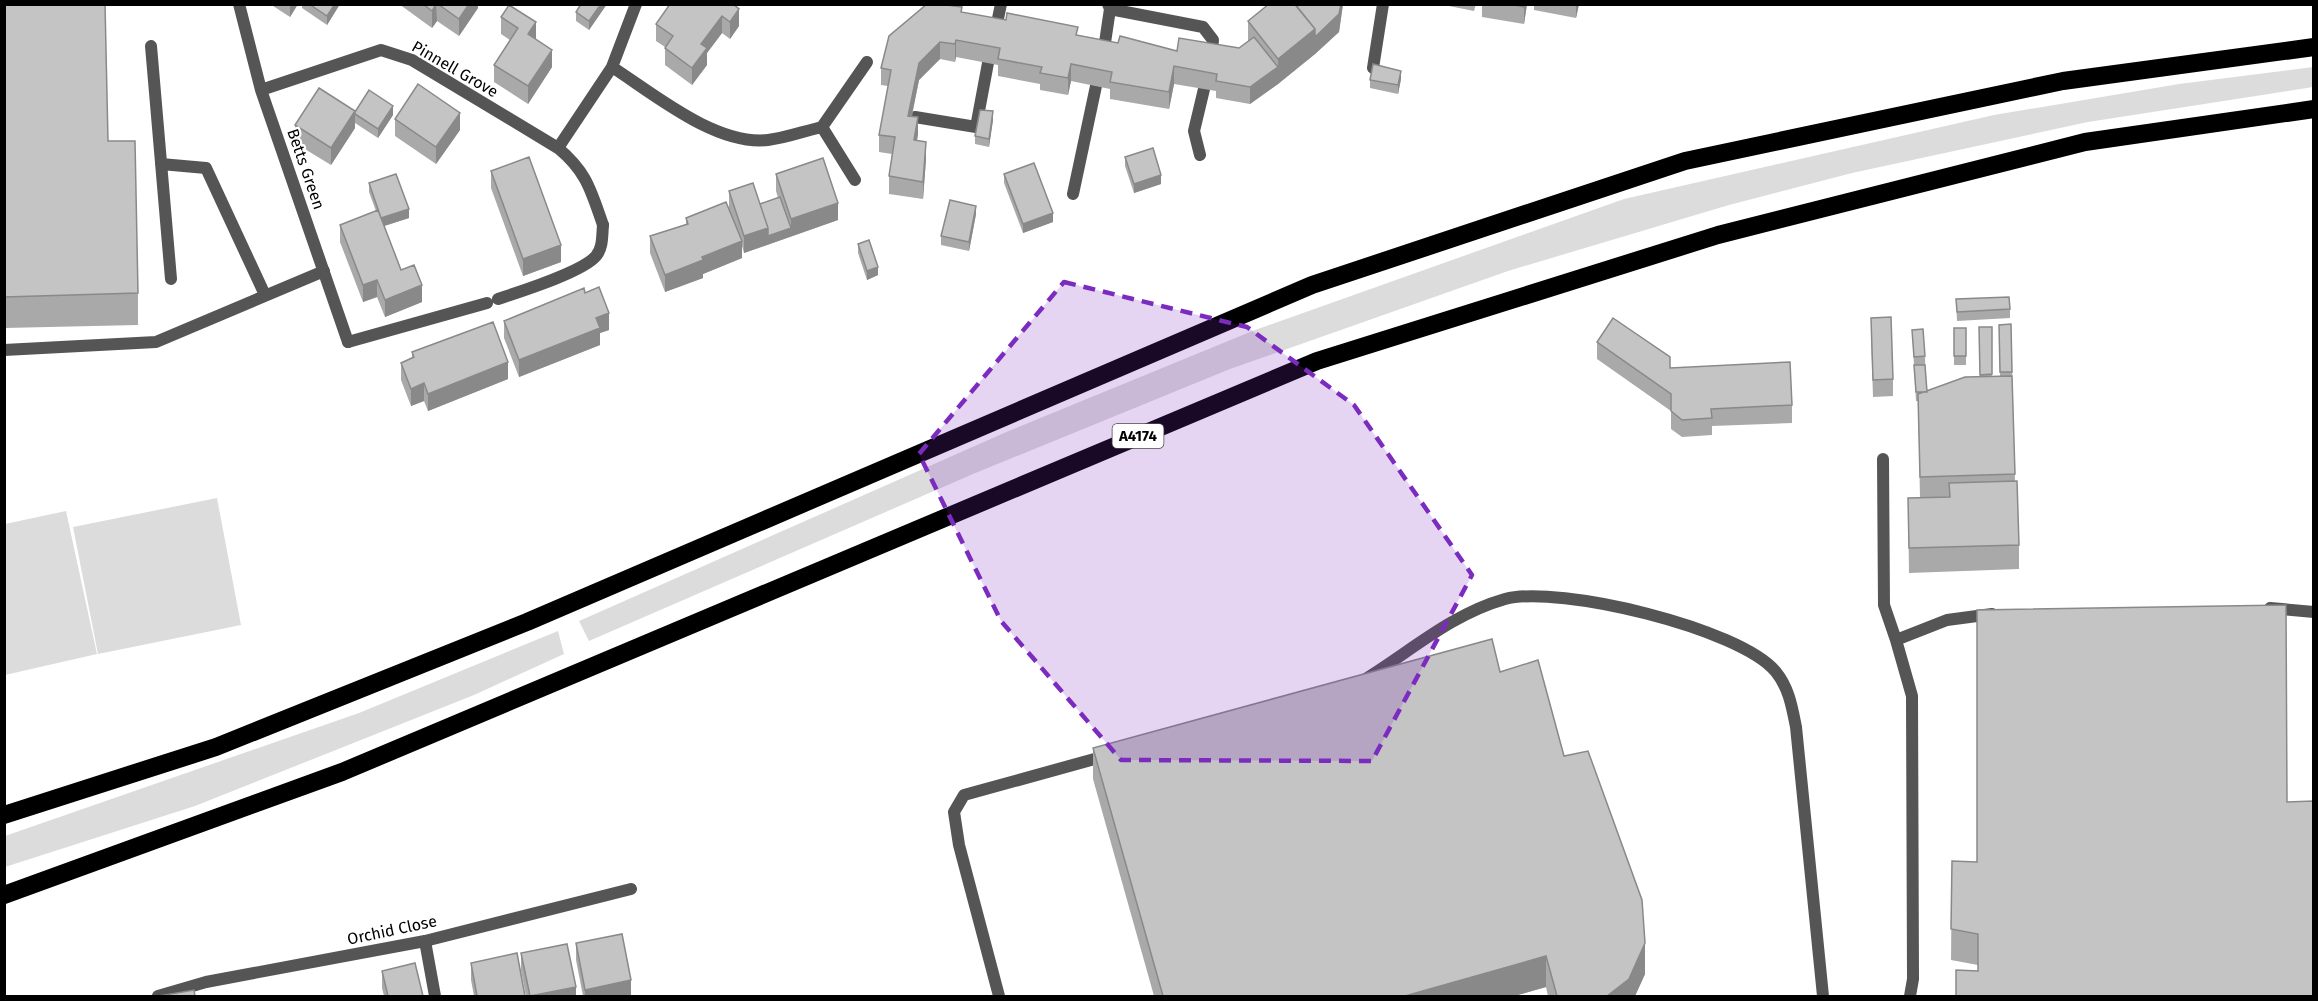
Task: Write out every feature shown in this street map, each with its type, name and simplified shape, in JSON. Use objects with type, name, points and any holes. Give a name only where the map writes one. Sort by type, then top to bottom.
[{"type":"highway","points":[[4,815],[216,747],[472,645],[1312,285],[1413,251],[1685,161],[2063,81],[2313,47]]},
{"type":"highway","name":"A4174","points":[[4,895],[342,771],[1317,361],[1718,235],[2073,145],[2313,109]]},
{"type":"street","name":"Betts Green","points":[[239,4],[261,90],[348,342]]},
{"type":"street","points":[[558,148],[612,67],[636,4]]},
{"type":"street","points":[[994,36],[1001,4]]},
{"type":"street","points":[[1373,68],[1383,4]]},
{"type":"street","points":[[1102,57],[1109,7],[1203,27],[1213,40],[1211,61]]},
{"type":"street","points":[[150,46],[171,279]]},
{"type":"street","name":"Pinnell Grove","points":[[261,90],[381,50],[412,60],[558,148],[576,163],[587,178],[603,225],[602,245],[596,257],[541,284],[492,301],[348,342]]},
{"type":"street","points":[[612,67],[722,134],[747,140],[769,140],[822,127],[867,62]]},
{"type":"street","points":[[915,117],[976,127],[988,63]]},
{"type":"street","points":[[1073,194],[1096,86]]},
{"type":"street","points":[[1200,155],[1194,131],[1204,89]]},
{"type":"street","points":[[822,127],[855,180]]},
{"type":"street","points":[[161,164],[206,168],[265,296]]},
{"type":"street","points":[[4,350],[156,342],[324,271]]},
{"type":"street","points":[[1883,459],[1884,605],[1912,696],[1913,979],[1910,996]]},
{"type":"street","points":[[1356,683],[1473,609],[1508,598],[1540,596],[1589,601],[1685,624],[1754,652],[1776,671],[1788,689],[1796,727],[1823,996]]},
{"type":"street","points":[[2252,607],[2313,612]]},
{"type":"street","points":[[1896,640],[1947,620],[2001,614]]},
{"type":"street","points":[[999,996],[959,845],[954,812],[964,795],[1120,752]]},
{"type":"street","name":"Orchid Close","points":[[158,996],[206,982],[425,941],[631,889]]},
{"type":"street","points":[[425,941],[435,996]]},
{"type":"street","points":[[206,982],[208,996]]},
{"type":"highlighted area","points":[[1064,282],[1247,327],[1354,405],[1472,575],[1372,761],[1121,760],[1001,621],[919,454]]},
{"type":"shaded area","points":[[2313,67],[2313,87],[2088,122],[1852,173],[1729,205],[1508,271],[1230,369],[973,474],[589,641],[579,621],[1011,430],[1255,330],[1624,199],[1994,115],[2179,84]]},
{"type":"shaded area","points":[[217,498],[241,625],[98,654],[73,527]]},
{"type":"shaded area","points":[[66,511],[97,654],[5,675],[5,524]]},
{"type":"shaded area","points":[[558,631],[564,654],[474,695],[195,806],[5,867],[5,836],[359,713]]},
{"type":"building","points":[[4,4],[105,4],[108,141],[135,141],[138,293],[4,297]]},
{"type":"building","points":[[309,4],[335,4],[327,16]]},
{"type":"building","points":[[423,4],[436,4],[432,11]]},
{"type":"building","points":[[438,4],[469,4],[459,19]]},
{"type":"building","points":[[581,4],[601,4],[589,21],[576,12]]},
{"type":"building","points":[[670,4],[733,4],[739,9],[730,22],[722,16],[701,44],[707,48],[692,68],[665,48],[673,36],[656,24]]},
{"type":"building","points":[[927,4],[962,7],[961,12],[1006,20],[1007,13],[1078,27],[1076,35],[1118,43],[1120,36],[1177,51],[1179,38],[1239,48],[1254,37],[1278,67],[1250,87],[1216,81],[1217,74],[1174,66],[1169,92],[1110,82],[1112,72],[1071,64],[1068,78],[1040,73],[1042,67],[998,59],[1000,48],[956,40],[955,44],[940,42],[919,63],[908,116],[918,117],[914,140],[926,142],[923,182],[889,176],[895,137],[879,135],[891,70],[881,68],[889,36]]},
{"type":"building","points":[[1269,4],[1295,4],[1315,29],[1278,59],[1248,21]]},
{"type":"building","points":[[1297,4],[1341,4],[1339,14],[1315,37],[1315,29],[1296,6]]},
{"type":"building","points":[[509,5],[536,22],[528,34],[552,50],[528,86],[494,65],[518,28],[501,17]]},
{"type":"building","points":[[1373,64],[1401,71],[1398,85],[1370,80]]},
{"type":"building","points":[[418,84],[460,113],[436,147],[395,119]]},
{"type":"building","points":[[319,88],[355,111],[331,148],[295,125]]},
{"type":"building","points":[[369,90],[393,106],[378,129],[355,114]]},
{"type":"building","points":[[980,110],[993,111],[989,139],[975,136]]},
{"type":"building","points":[[1153,148],[1161,175],[1134,184],[1125,157]]},
{"type":"building","points":[[529,157],[561,245],[523,259],[491,171]]},
{"type":"building","points":[[823,158],[838,203],[791,219],[776,174]]},
{"type":"building","points":[[1034,163],[1053,213],[1023,224],[1004,174]]},
{"type":"building","points":[[396,174],[409,209],[381,218],[369,183]]},
{"type":"building","points":[[753,183],[768,228],[744,236],[729,191]]},
{"type":"building","points":[[780,197],[791,228],[768,236],[768,228],[760,204]]},
{"type":"building","points":[[950,200],[976,206],[969,242],[941,236]]},
{"type":"building","points":[[726,202],[742,241],[665,275],[650,236],[688,224],[686,218]]},
{"type":"building","points":[[378,210],[401,270],[414,265],[422,285],[385,300],[377,280],[363,285],[340,225]]},
{"type":"building","points":[[869,240],[878,267],[867,271],[858,244]]},
{"type":"building","points":[[599,287],[609,313],[596,318],[600,328],[519,360],[504,321],[584,288],[585,293]]},
{"type":"building","points":[[2009,297],[2010,309],[1957,312],[1956,299]]},
{"type":"building","points":[[1891,317],[1893,379],[1873,380],[1871,318]]},
{"type":"building","points":[[1613,318],[1670,357],[1670,368],[1790,362],[1792,405],[1711,409],[1712,418],[1682,420],[1671,411],[1671,394],[1597,342]]},
{"type":"building","points":[[493,322],[508,362],[428,394],[424,383],[411,389],[401,363],[414,357],[412,352]]},
{"type":"building","points":[[2011,324],[2012,372],[2000,372],[1999,325]]},
{"type":"building","points":[[1979,327],[1992,327],[1992,374],[1980,375]]},
{"type":"building","points":[[1954,328],[1966,328],[1966,356],[1954,356]]},
{"type":"building","points":[[1923,329],[1925,356],[1914,357],[1912,330]]},
{"type":"building","points":[[1914,365],[1925,365],[1927,392],[1916,392]]},
{"type":"building","points":[[2012,376],[2015,474],[1920,477],[1918,394],[1965,377]]},
{"type":"building","points":[[2017,481],[2019,545],[1909,548],[1908,498],[1950,497],[1949,483]]},
{"type":"building","points":[[2286,605],[2287,802],[2313,801],[2313,996],[1956,996],[1956,970],[1978,971],[1978,934],[1951,929],[1952,861],[1977,862],[1977,610]]},
{"type":"building","points":[[1492,639],[1500,672],[1538,660],[1564,756],[1588,751],[1642,900],[1645,943],[1629,979],[1607,996],[1557,996],[1546,956],[1405,996],[1163,996],[1093,748]]},
{"type":"building","points":[[622,934],[631,980],[585,990],[576,943]]},
{"type":"building","points":[[567,944],[576,987],[530,996],[521,953]]},
{"type":"building","points":[[517,953],[525,996],[477,996],[471,963]]},
{"type":"building","points":[[415,963],[423,996],[388,996],[382,971]]},
{"type":"building","points":[[194,990],[195,996],[159,996]]}]
